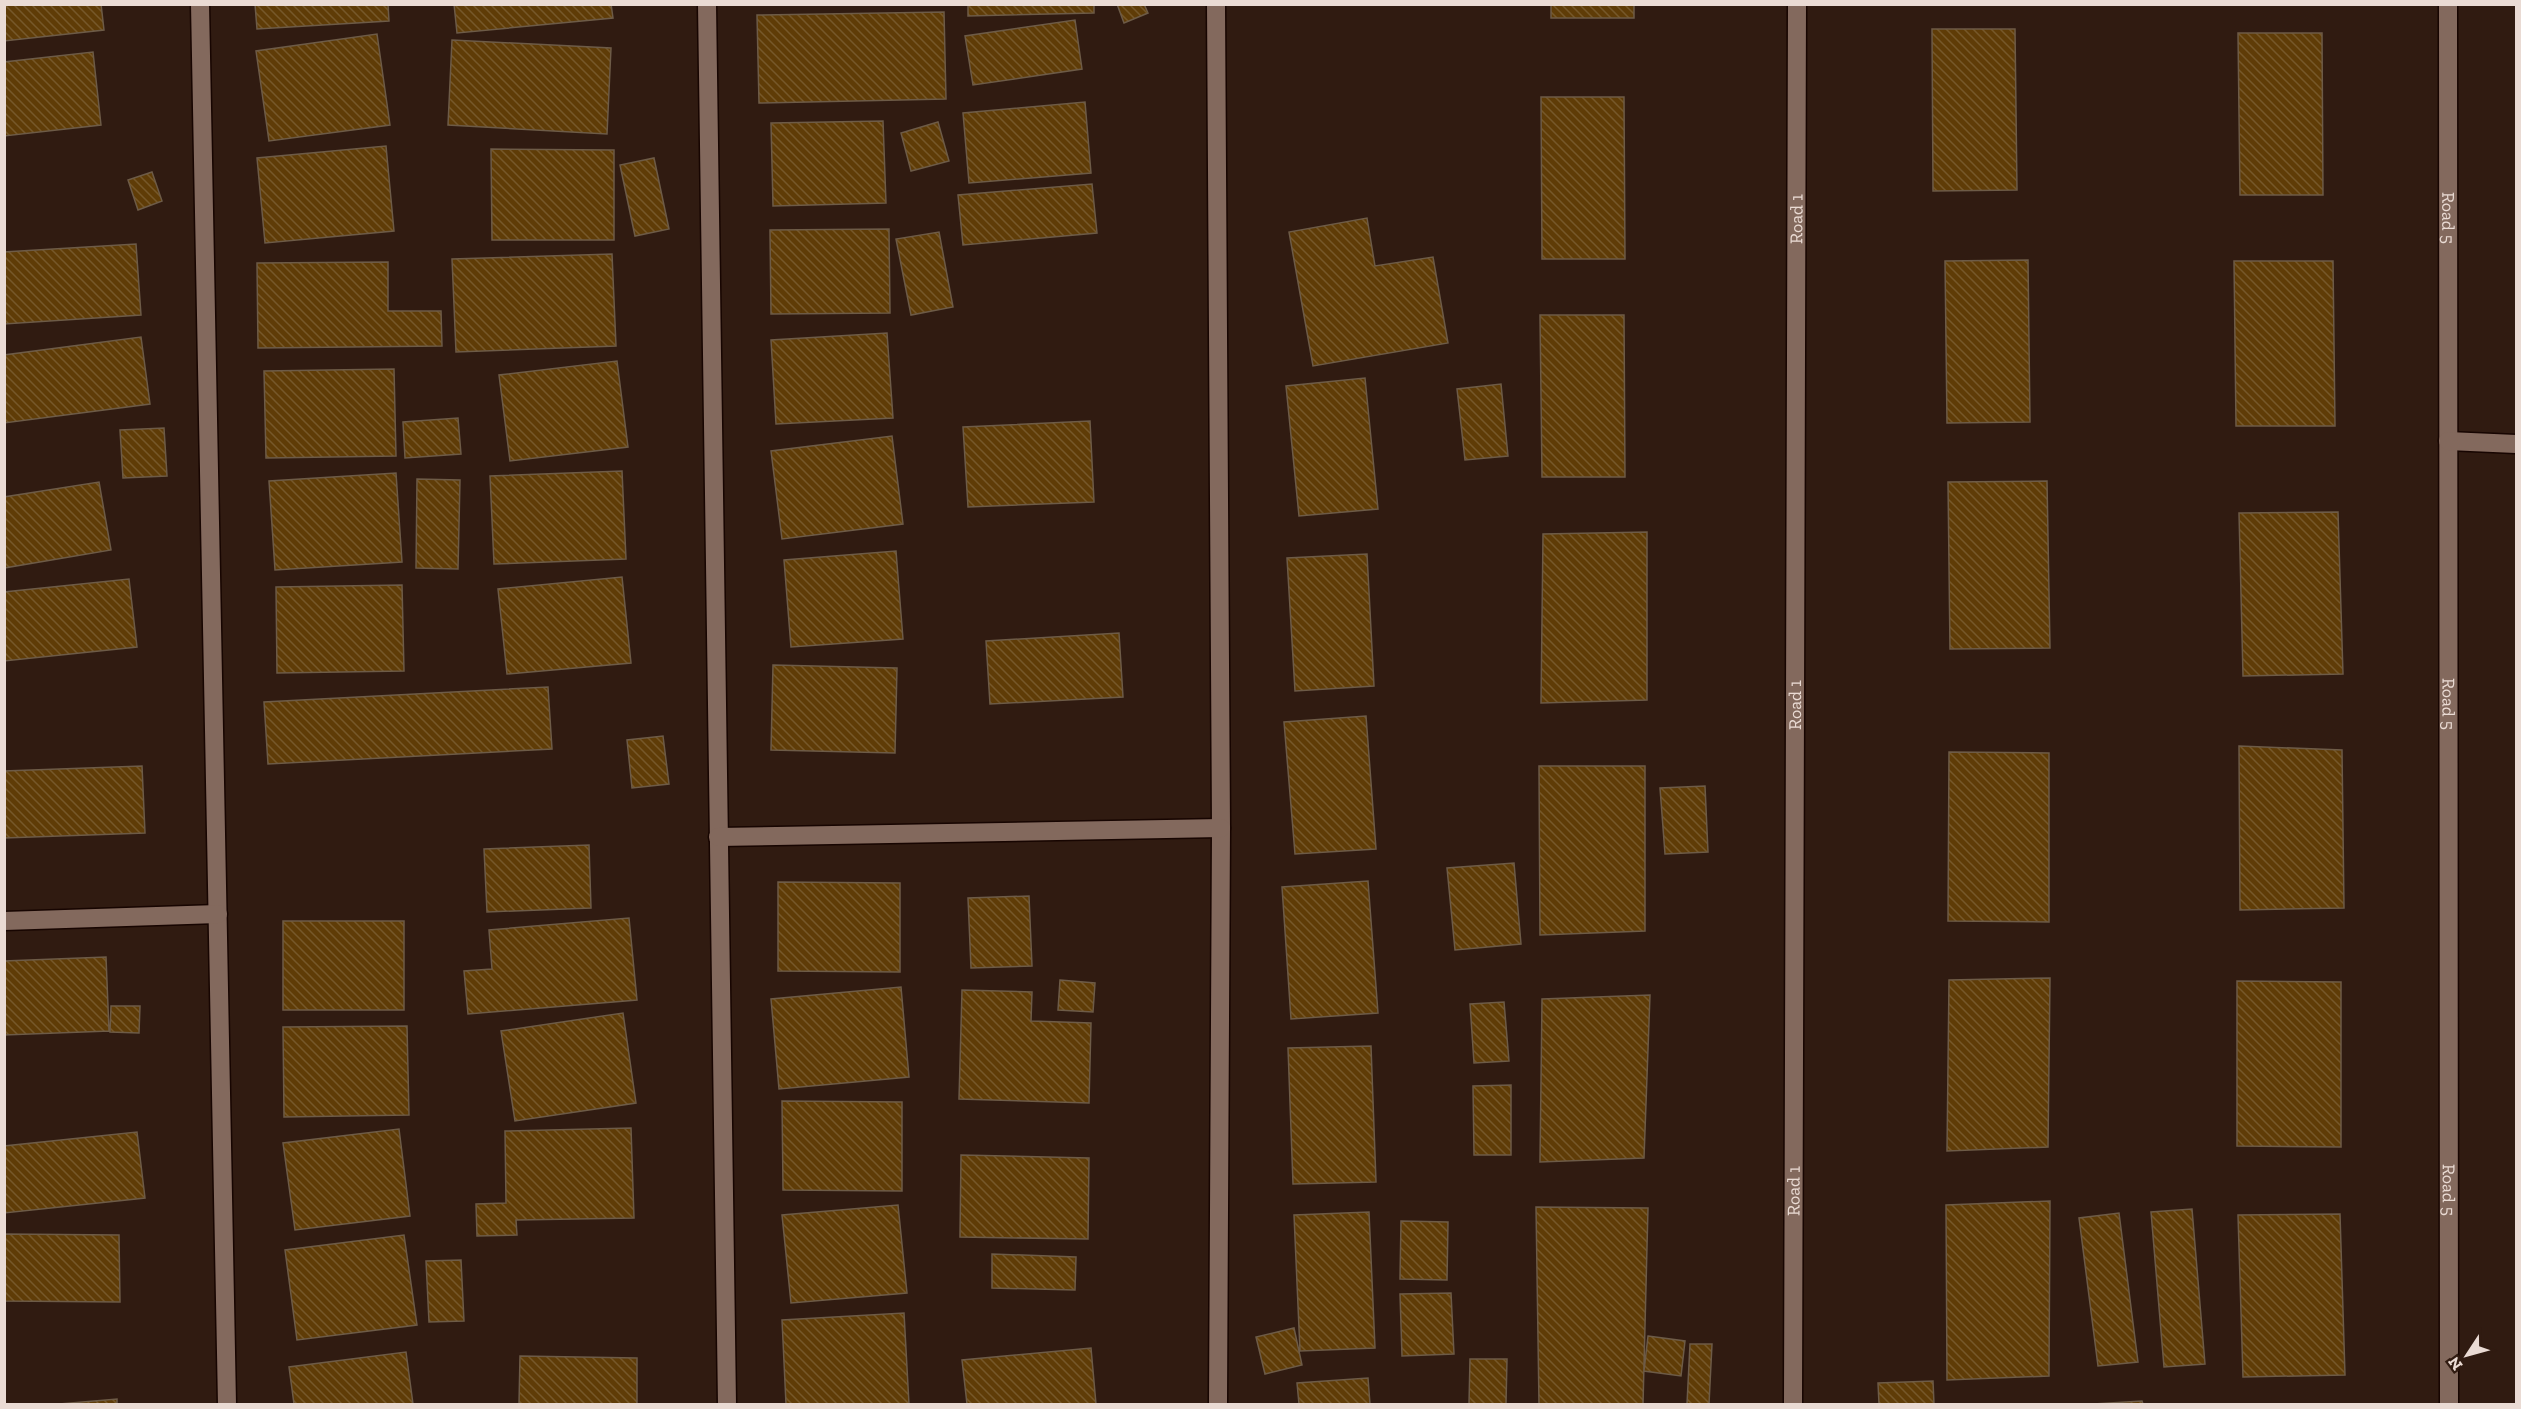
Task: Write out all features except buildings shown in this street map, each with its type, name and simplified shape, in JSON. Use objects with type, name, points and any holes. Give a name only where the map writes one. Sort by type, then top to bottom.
[{"type":"street","points":[[200,4],[227,1404]]},
{"type":"street","points":[[707,4],[727,1404]]},
{"type":"street","points":[[1216,4],[1221,828],[1218,1404]]},
{"type":"street","name":"Road 1","points":[[1793,1404],[1797,4]]},
{"type":"street","name":"Road 5","points":[[2448,4],[2449,1404]]},
{"type":"street","points":[[2448,441],[2517,444]]},
{"type":"street","points":[[718,837],[1221,828]]},
{"type":"street","points":[[4,921],[218,914]]}]
